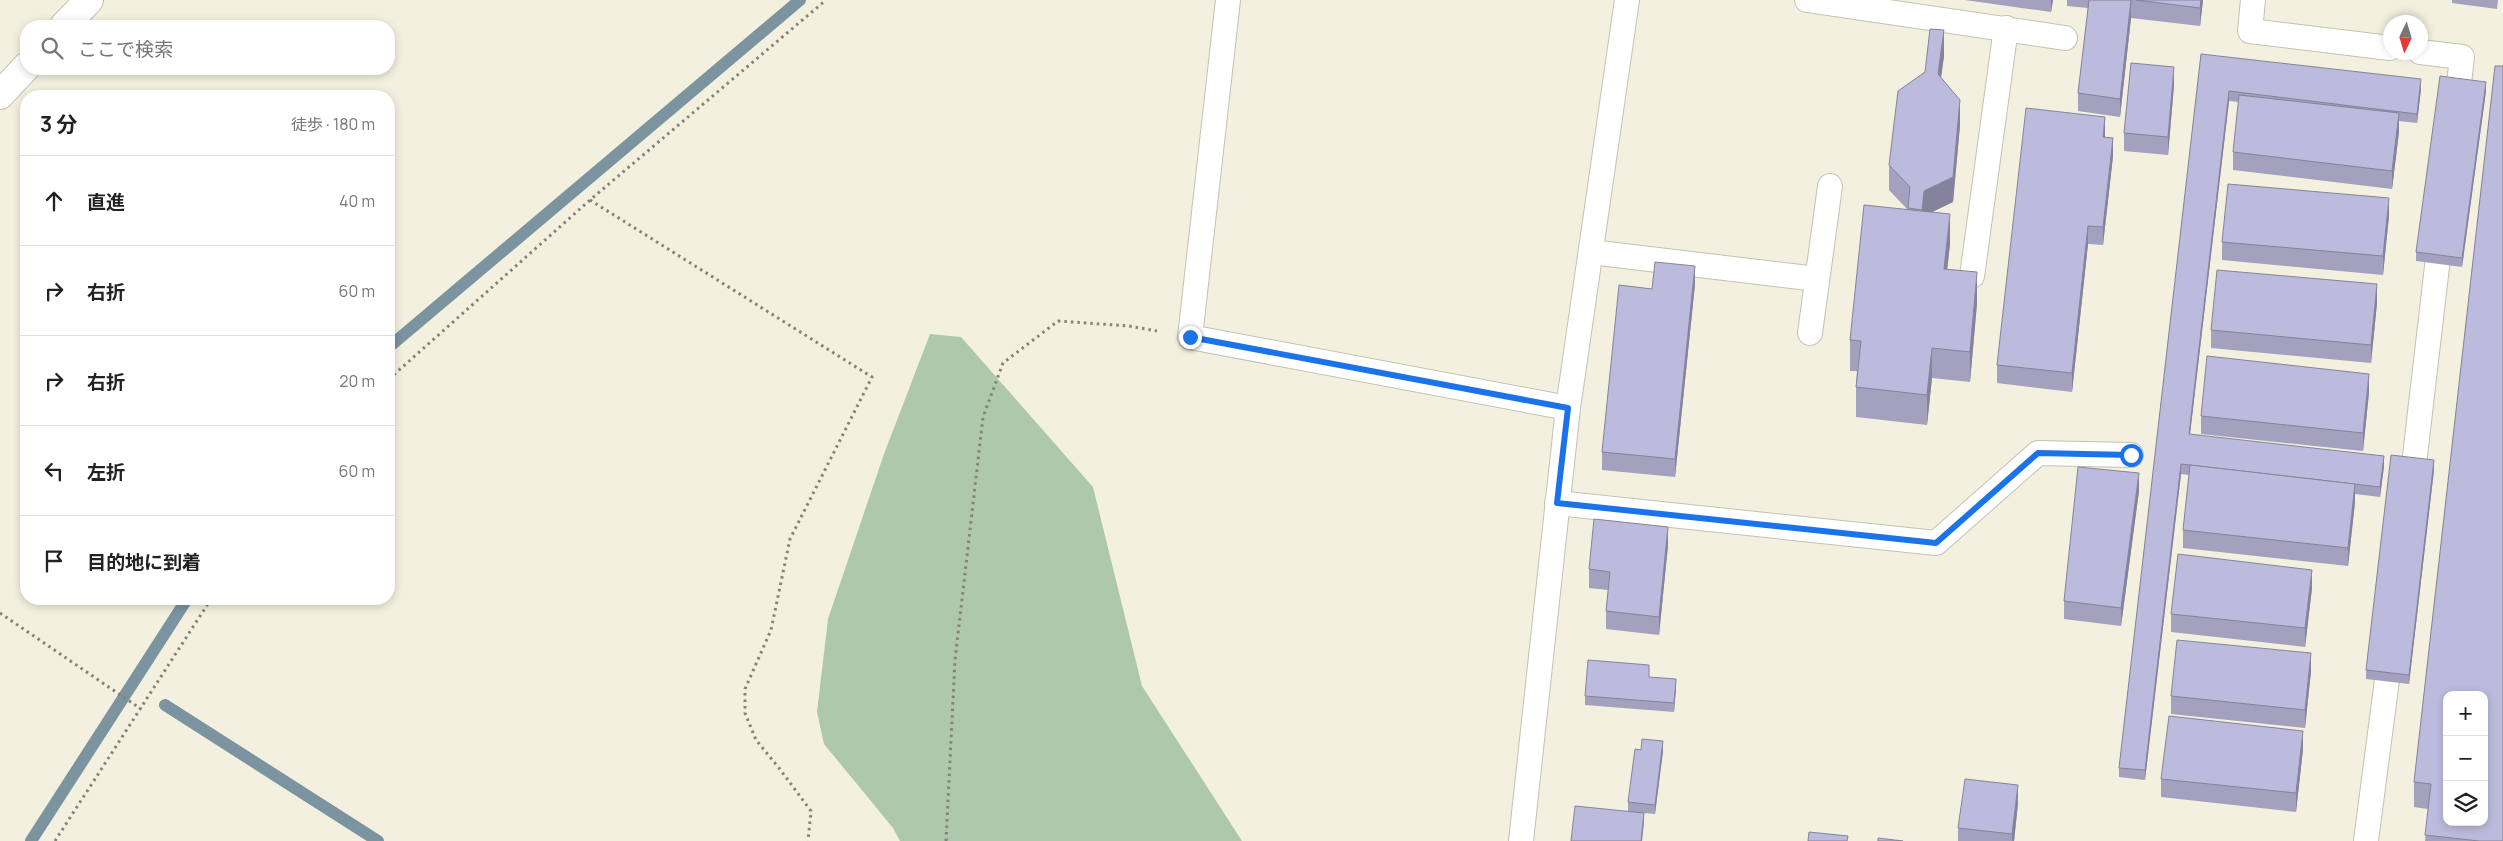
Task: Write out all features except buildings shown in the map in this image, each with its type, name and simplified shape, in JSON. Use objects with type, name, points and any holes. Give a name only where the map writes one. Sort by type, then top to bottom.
[{"type":"main road","points":[[70,20],[89,0]]},
{"type":"main road","points":[[0,94],[20,72]]},
{"type":"lane","points":[[1228,0],[1190,337],[1568,408]]},
{"type":"lane","points":[[1521,841],[1568,408],[1627,0]]},
{"type":"lane","points":[[1807,0],[2065,38]]},
{"type":"lane","points":[[2253,0],[2250,31],[2383,47]]},
{"type":"lane","points":[[1972,276],[2006,28]]},
{"type":"lane","points":[[2428,53],[2462,57],[2453,136]]},
{"type":"lane","points":[[1810,333],[1830,186]]},
{"type":"lane","points":[[2408,508],[2443,214]]},
{"type":"lane","points":[[1590,252],[1817,278]]},
{"type":"lane","points":[[1557,503],[1936,543],[2038,453],[2131,455]]},
{"type":"lane","points":[[2366,841],[2393,630]]},
{"type":"path","points":[[395,374],[590,200],[826,0]]},
{"type":"path","points":[[590,200],[872,377],[790,539],[771,630],[745,689],[745,713],[756,740],[780,768],[810,811],[808,841]]},
{"type":"path","points":[[946,841],[955,660],[981,436],[984,417],[1004,363],[1058,321],[1129,326],[1190,337]]},
{"type":"path","points":[[56,841],[207,605]]},
{"type":"path","points":[[0,614],[140,708]]},
{"type":"green space","points":[[930,334],[961,337],[1093,487],[1142,686],[1242,841],[900,841],[893,828],[824,744],[817,712],[828,619],[884,454]]},
{"type":"waterway","points":[[395,342],[800,0]]},
{"type":"waterway","points":[[31,841],[183,605]]},
{"type":"waterway","points":[[165,705],[378,841]]},
{"type":"route","points":[[1190,337],[1568,408],[1557,503],[1936,543],[2038,453],[2131,455]]}]
